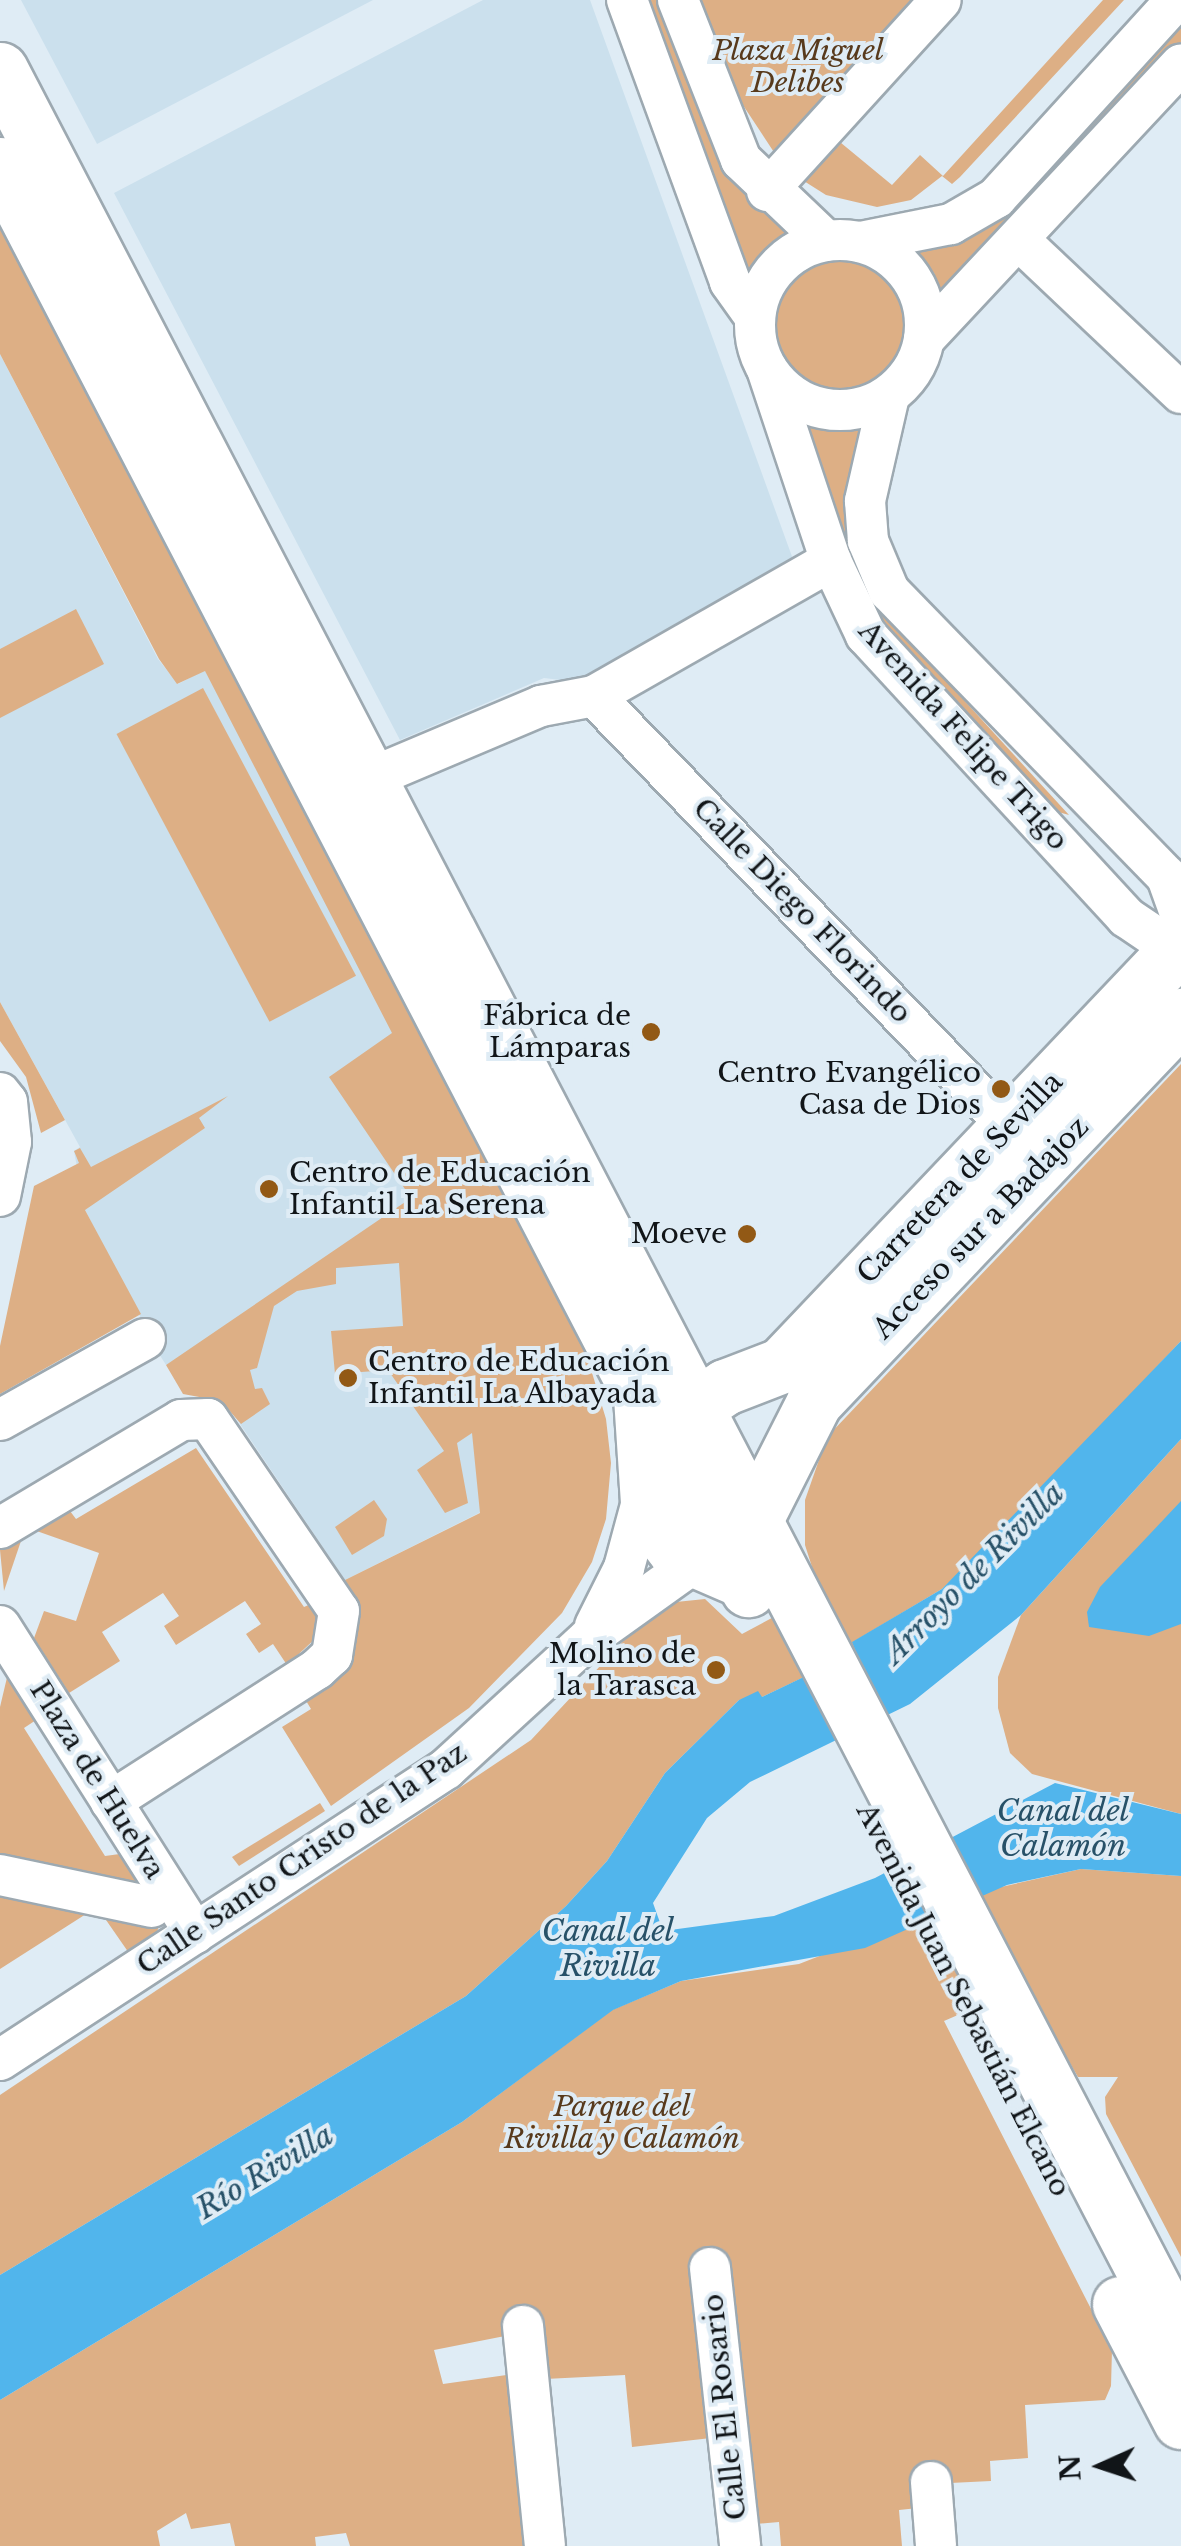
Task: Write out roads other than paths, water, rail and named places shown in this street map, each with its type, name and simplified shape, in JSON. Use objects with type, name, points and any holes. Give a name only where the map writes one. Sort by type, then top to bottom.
[{"type":"highway","points":[[0,70],[368,779],[680,1398],[644,1494],[659,1534],[748,1569],[779,1472],[763,1414],[680,1398]]},
{"type":"highway","points":[[0,166],[680,1398]]},
{"type":"highway","name":"Carretera de Sevilla","points":[[779,1472],[798,1384],[1009,1127],[1169,982]]},
{"type":"highway","name":"Acceso sur a Badajoz","points":[[798,1384],[1169,982]]},
{"type":"highway","name":"Carretera de Sevilla","points":[[680,1398],[798,1384]]},
{"type":"highway","name":"Avenida Juan Sebastián Elcano","points":[[680,1398],[748,1569],[1021,2077],[1181,2342]]},
{"type":"highway","name":"Avenida Juan Sebastián Elcano","points":[[1021,2077],[1181,2421]]},
{"type":"street","points":[[627,0],[730,282],[755,316],[767,370],[782,388],[823,410],[866,408],[889,396],[912,372],[924,339],[922,300],[909,274],[843,241],[767,191],[725,134],[678,0]]},
{"type":"street","points":[[767,191],[941,0]]},
{"type":"street","points":[[755,316],[775,270],[797,251],[951,224],[996,198],[1176,0]]},
{"type":"street","points":[[924,339],[1020,241],[1181,64]]},
{"type":"street","points":[[1020,241],[1181,394]]},
{"type":"street","name":"Avenida Felipe Trigo","points":[[767,370],[831,561],[866,635],[1126,917],[1140,948],[1169,982]]},
{"type":"street","name":"Avenida Felipe Trigo","points":[[889,396],[865,501],[868,540],[889,591],[1174,880],[1181,916]]},
{"type":"street","points":[[368,779],[541,706],[594,696],[831,561]]},
{"type":"street","name":"Calle Diego Florindo","points":[[594,696],[1009,1127]]},
{"type":"street","points":[[0,1093],[8,1102],[11,1142],[0,1196]]},
{"type":"street","points":[[0,1420],[145,1339]]},
{"type":"street","points":[[0,1528],[182,1420],[208,1418],[339,1611],[332,1655],[317,1669],[110,1801]]},
{"type":"street","points":[[589,1638],[624,1568],[644,1494]]},
{"type":"street","points":[[589,1638],[748,1569]]},
{"type":"street","name":"Calle Santo Cristo de la Paz","points":[[0,2060],[446,1769],[589,1638]]},
{"type":"street","name":"Plaza de Huelva","points":[[6,1642],[195,1933]]},
{"type":"street","points":[[0,1875],[152,1906]]},
{"type":"street","name":"Calle El Rosario","points":[[710,2268],[740,2546]]},
{"type":"street","points":[[522,2326],[545,2546]]},
{"type":"street","points":[[931,2482],[936,2546]]},
{"type":"water","name":"Canal del Rivilla","points":[[1181,1341],[1181,1439],[1021,1615],[910,1704],[750,1782],[707,1818],[653,1903],[663,1931],[774,1916],[875,1878],[1055,1783],[1181,1814],[1181,1876],[1081,1869],[1007,1885],[865,1948],[681,1981],[613,2010],[462,2122],[0,2400],[0,2275],[466,1996],[566,1906],[607,1861],[665,1773],[739,1700],[758,1691],[762,1697],[856,1652],[852,1642],[942,1589]]},
{"type":"water","points":[[1181,1501],[1181,1624],[1149,1636],[1089,1627],[1087,1612],[1100,1587]]},
{"type":"place","name":"Fábrica de Lámparas","points":[[651,1032]]},
{"type":"place","name":"Centro Evangélico Casa de Dios","points":[[1001,1089]]},
{"type":"place","name":"Centro de Educación Infantil La Serena","points":[[269,1189]]},
{"type":"place","name":"Moeve","points":[[747,1234]]},
{"type":"place","name":"Centro de Educación Infantil La Albayada","points":[[348,1378]]},
{"type":"place","name":"Molino de la Tarasca","points":[[716,1670]]},
{"type":"park label","name":"Plaza Miguel Delibes","points":[[798,67]]},
{"type":"park label","name":"Parque del Rivilla y Calamón","points":[[622,2123]]},
{"type":"water label","name":"Arroyo de Rivilla","points":[[974,1573]]},
{"type":"water label","name":"Canal del Calamón","points":[[1063,1828]]},
{"type":"water label","name":"Río Rivilla","points":[[265,2172]]}]
